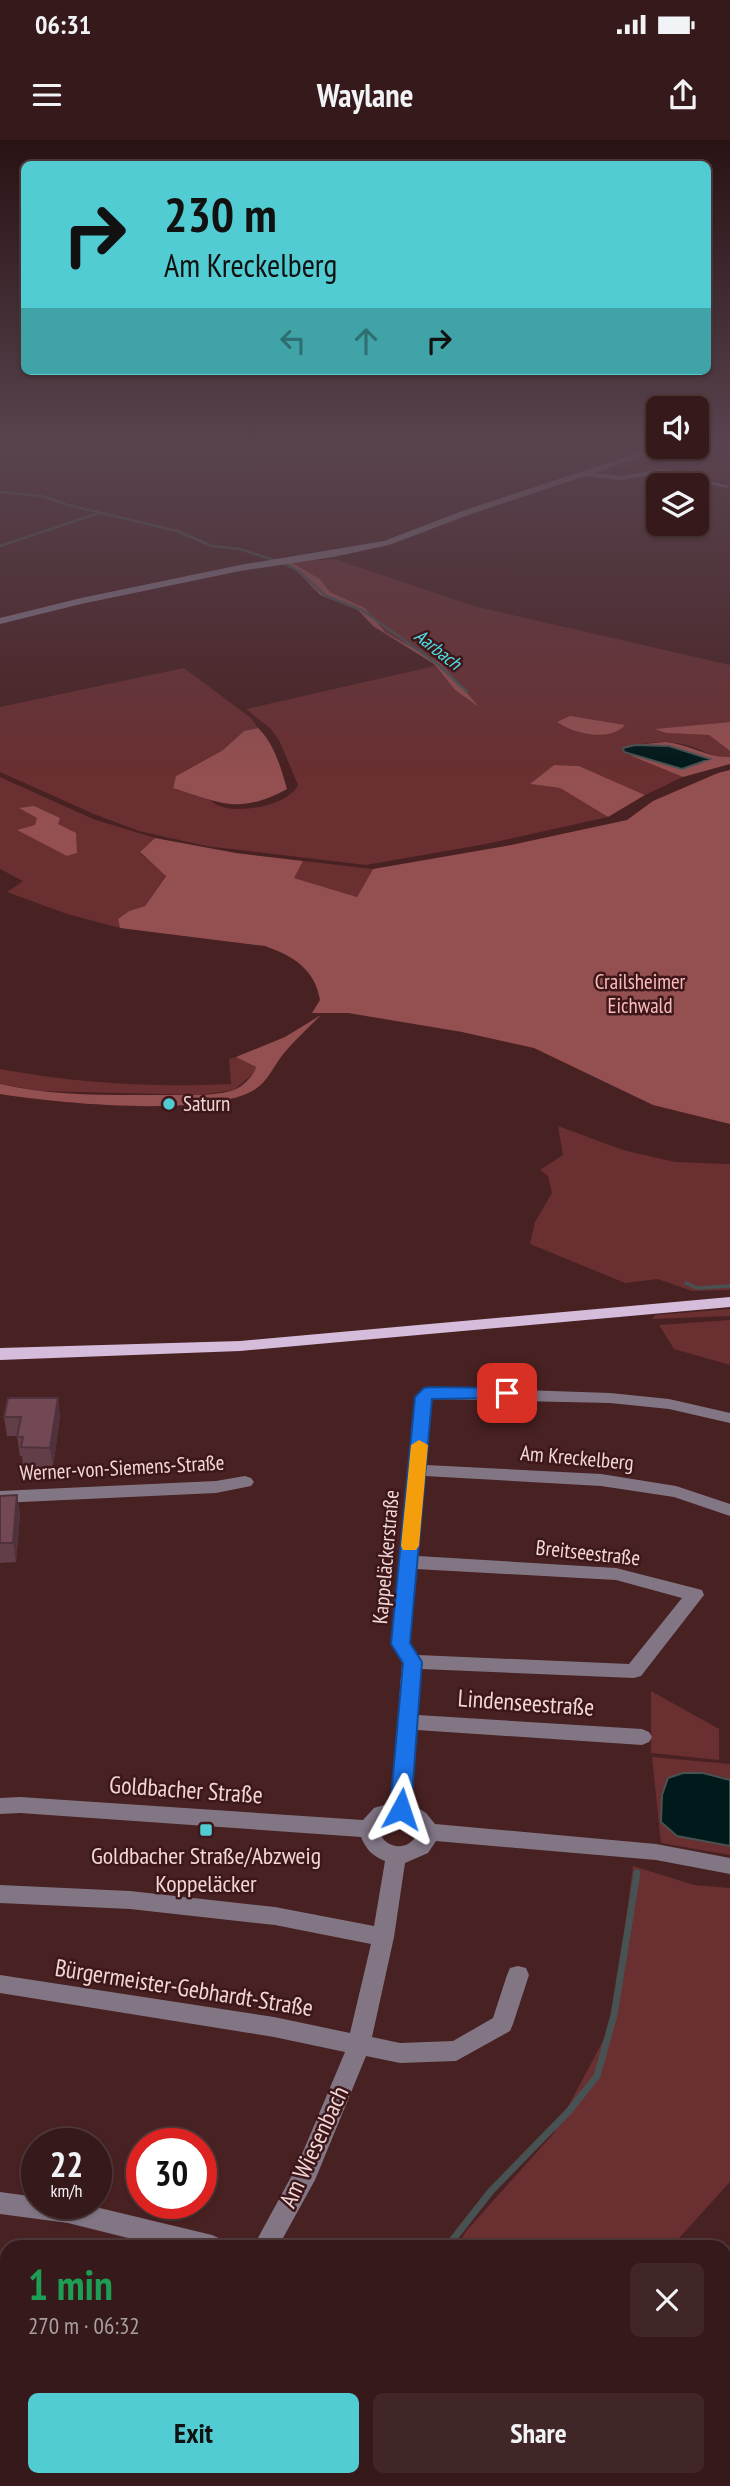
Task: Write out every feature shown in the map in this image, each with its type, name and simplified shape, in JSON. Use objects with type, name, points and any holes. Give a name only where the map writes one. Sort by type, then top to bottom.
[{"type":"main road","points":[[0,1354],[240,1346],[730,1302]]},
{"type":"street","points":[[0,621],[240,568],[322,554]]},
{"type":"street","name":"Kappeläckerstraße","points":[[401,1809],[412,1662],[400,1644],[424,1397],[430,1392],[610,1398],[669,1404],[730,1418]]},
{"type":"street","name":"Am Kreckelberg","points":[[417,1471],[601,1480],[676,1492],[730,1510]]},
{"type":"street","name":"Werner-von-Siemens-Straße","points":[[0,1497],[225,1487],[245,1482]]},
{"type":"street","name":"Breitseestraße","points":[[408,1562],[616,1574],[695,1595],[634,1671],[412,1662]]},
{"type":"street","name":"Lindenseestraße","points":[[408,1722],[642,1737]]},
{"type":"street","name":"Goldbacher Straße","points":[[0,1806],[20,1805],[369,1829]]},
{"type":"street","points":[[401,1809],[422,1819],[428,1832],[421,1847],[412,1853],[396,1856],[377,1848],[370,1838],[369,1829],[377,1816],[401,1809]]},
{"type":"street","points":[[428,1832],[645,1851],[730,1866]]},
{"type":"street","name":"Am Wiesenbach","points":[[269,2240],[307,2172],[359,2045],[383,1937],[396,1856]]},
{"type":"street","points":[[0,1894],[143,1901],[275,1916],[383,1937]]},
{"type":"street","points":[[359,2045],[400,2053],[456,2051],[502,2024],[518,1975]]},
{"type":"street","name":"Bürgermeister-Gebhardt-Straße","points":[[0,1984],[274,2027],[359,2045]]},
{"type":"street","points":[[0,2203],[68,2212],[183,2240]]},
{"type":"shaded area","points":[[335,559],[473,606],[730,665],[730,722],[657,729],[666,733],[709,735],[730,751],[730,757],[671,742],[624,748],[629,755],[683,777],[645,795],[579,766],[554,765],[531,784],[560,788],[608,817],[486,844],[366,865],[206,846],[139,831],[0,772],[0,707],[184,668],[251,718],[258,728],[244,731],[223,750],[177,775],[173,787],[230,808],[257,808],[270,804],[292,793],[298,785],[280,742],[271,729],[246,709],[435,666],[455,690],[476,704],[441,663],[386,633],[365,608],[330,592],[320,579],[291,562]]},
{"type":"shaded area","points":[[0,777],[93,819],[155,838],[140,853],[166,875],[145,906],[129,911],[118,919],[120,928],[67,914],[7,892],[23,881],[0,869]]},
{"type":"shaded area","points":[[303,861],[373,869],[357,897],[293,878]]},
{"type":"shaded area","points":[[236,1057],[256,1067],[254,1073],[234,1090],[200,1095],[39,1091],[0,1084],[0,1069],[115,1083],[231,1084],[229,1059]]},
{"type":"shaded area","points":[[558,1126],[623,1150],[675,1162],[730,1164],[730,1290],[692,1291],[658,1279],[625,1283],[530,1244],[535,1222],[552,1193],[548,1176],[540,1170],[563,1155]]},
{"type":"shaded area","points":[[730,1309],[730,1316],[652,1319],[655,1315]]},
{"type":"shaded area","points":[[730,1320],[730,1365],[674,1349],[659,1325]]},
{"type":"shaded area","points":[[651,1691],[719,1729],[719,1760],[651,1753]]},
{"type":"shaded area","points":[[652,1757],[730,1764],[730,1780],[721,1776],[707,1842],[730,1846],[730,1855],[661,1843]]},
{"type":"shaded area","points":[[633,1866],[694,1885],[730,1888],[730,2182],[677,2240],[461,2240],[554,2133],[613,2022]]},
{"type":"green space","points":[[291,562],[320,579],[330,592],[365,608],[386,633],[441,663],[479,707],[455,690],[434,664],[373,626],[358,610],[320,595],[295,569],[279,563]]},
{"type":"green space","points":[[570,716],[625,725],[601,735],[582,733],[557,722]]},
{"type":"green space","points":[[730,722],[730,751],[709,735],[666,733],[655,729]]},
{"type":"green space","points":[[258,728],[273,748],[287,789],[256,802],[230,804],[173,788],[176,776],[223,750],[244,731]]},
{"type":"green space","points":[[666,742],[730,757],[730,764],[683,777],[629,755],[679,766],[698,764],[709,759],[669,746],[635,745]]},
{"type":"green space","points":[[554,765],[579,766],[645,795],[608,817],[560,788],[530,784]]},
{"type":"green space","name":"Crailsheimer Eichwald","points":[[730,770],[730,1124],[653,1105],[534,1048],[462,1032],[348,1013],[312,1013],[320,1000],[308,972],[285,954],[265,946],[120,928],[118,919],[129,911],[145,906],[166,876],[140,852],[155,838],[236,853],[303,861],[294,878],[357,897],[373,869],[511,845],[627,820],[653,801]]},
{"type":"green space","points":[[34,806],[60,818],[58,824],[76,833],[77,853],[67,856],[17,830],[35,825],[37,818],[19,808]]},
{"type":"green space","points":[[321,1015],[284,1053],[259,1087],[232,1099],[202,1104],[130,1106],[0,1094],[0,1084],[87,1094],[196,1095],[227,1092],[244,1084],[256,1067],[236,1057],[285,1037]]},
{"type":"water","points":[[635,745],[669,746],[710,759],[682,769],[624,752],[623,748]]},
{"type":"water","points":[[683,1773],[703,1773],[730,1780],[730,1846],[677,1836],[661,1822],[662,1795],[668,1778]]},
{"type":"building","points":[[8,1398],[58,1398],[50,1448],[21,1447],[23,1437],[17,1437],[21,1417],[4,1417]]},
{"type":"building","points":[[17,1495],[13,1543],[0,1543],[0,1496]]},
{"type":"waterway","name":"Aarbach","points":[[257,554],[286,564],[300,572],[326,596],[362,610],[439,665],[467,692]]},
{"type":"waterway","points":[[686,1283],[697,1288],[730,1286]]},
{"type":"waterway","points":[[452,2240],[491,2191],[569,2111],[597,2076],[614,2015],[637,1873]]},
{"type":"slow traffic","points":[[410,1546],[419,1445]]},
{"type":"place","name":"Saturn","points":[[169,1104]]},
{"type":"place","name":"Goldbacher Straße/Abzweig Koppeläcker","points":[[206,1830]]},
{"type":"route","points":[[401,1809],[412,1662],[400,1644],[424,1397],[430,1392],[507,1393]]}]
